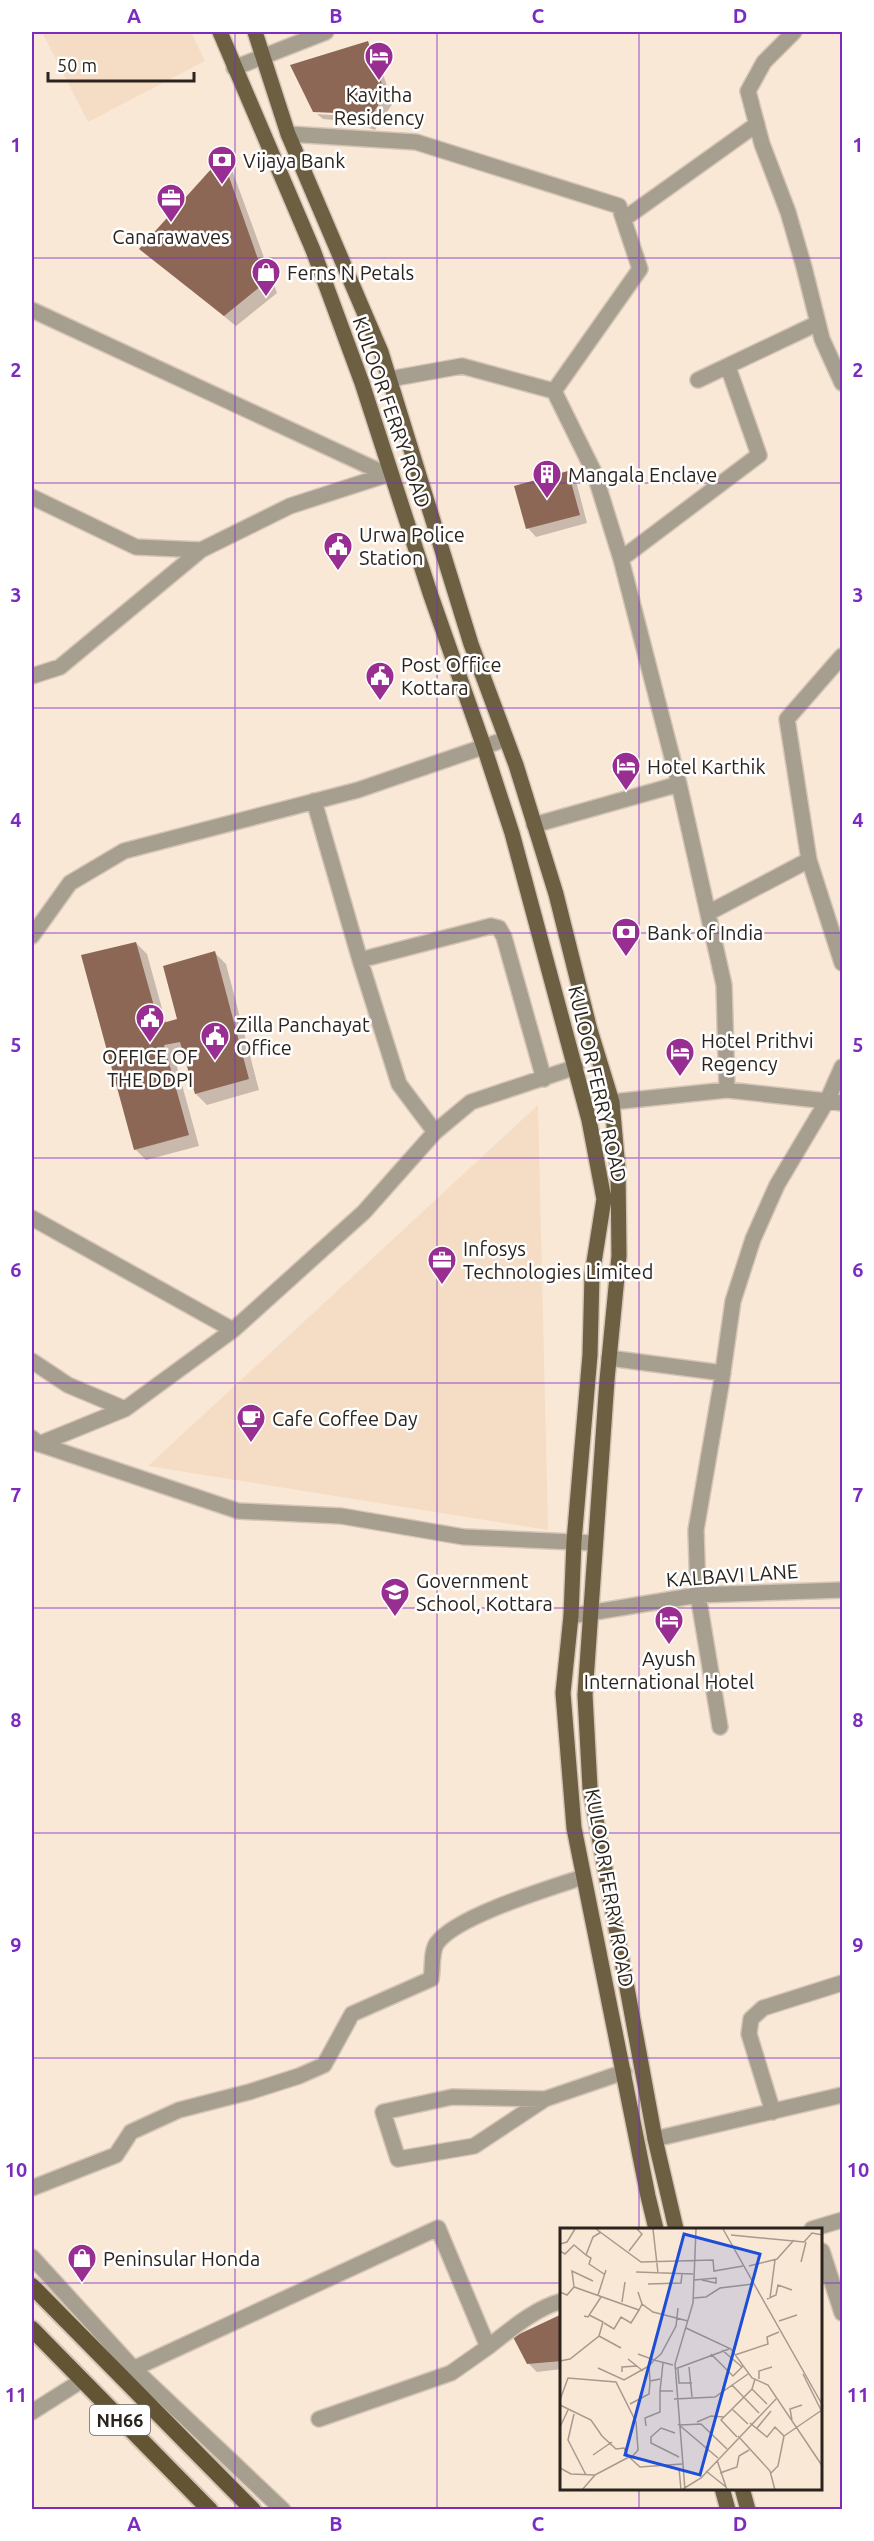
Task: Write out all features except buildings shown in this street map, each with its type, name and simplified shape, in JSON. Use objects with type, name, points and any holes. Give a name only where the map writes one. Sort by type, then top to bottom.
[{"type":"highway","name":"NH66","points":[[32,2286],[127,2372],[253,2510]]},
{"type":"highway","name":"NH66","points":[[32,2329],[210,2510]]},
{"type":"main road","name":"KULOOR FERRY ROAD","points":[[220,32],[314,250],[362,383],[389,476],[512,833],[590,1120],[604,1199],[592,1275],[591,1355],[563,1693],[574,1828],[656,2228]]},
{"type":"main road","name":"KULOOR FERRY ROAD","points":[[255,32],[288,134],[381,352],[471,644],[506,739],[556,894],[590,1030],[612,1102],[618,1170],[619,1256],[609,1358],[585,1695],[590,1788],[656,2139],[676,2228]]},
{"type":"main road","points":[[723,2490],[728,2510]]},
{"type":"main road","points":[[743,2490],[748,2510]]},
{"type":"street","points":[[234,68],[326,32]]},
{"type":"street","points":[[794,32],[764,62],[748,91],[757,124],[788,212],[822,339],[843,383]]},
{"type":"street","points":[[624,219],[757,124]]},
{"type":"street","points":[[288,134],[416,142],[619,206],[640,269],[554,391]]},
{"type":"street","points":[[32,310],[389,476]]},
{"type":"street","points":[[698,380],[818,323]]},
{"type":"street","points":[[390,379],[462,366],[554,391],[594,472],[621,559],[679,784],[724,985],[727,1090]]},
{"type":"street","points":[[621,559],[759,455],[728,367]]},
{"type":"street","points":[[32,676],[60,667],[201,550],[290,506],[389,476]]},
{"type":"street","points":[[32,497],[136,547],[201,550]]},
{"type":"street","points":[[843,656],[787,719],[809,860],[843,963]]},
{"type":"street","points":[[32,936],[70,883],[124,851],[358,790],[506,739]]},
{"type":"street","points":[[534,825],[679,784]]},
{"type":"street","points":[[314,801],[399,1084],[435,1132]]},
{"type":"street","points":[[708,913],[809,860]]},
{"type":"street","points":[[360,960],[490,926],[499,928],[504,937],[544,1079]]},
{"type":"street","points":[[35,1441],[125,1408],[233,1330],[364,1212],[435,1132],[471,1102],[576,1067]]},
{"type":"street","points":[[720,1727],[698,1595],[696,1530],[723,1373],[732,1301],[753,1239],[777,1185],[835,1102],[843,1067]]},
{"type":"street","points":[[612,1102],[727,1090],[835,1102]]},
{"type":"street","points":[[32,1218],[233,1330]]},
{"type":"street","points":[[609,1358],[723,1373]]},
{"type":"street","points":[[32,1361],[68,1385],[125,1408]]},
{"type":"street","points":[[35,1441],[238,1511],[341,1516],[464,1536],[595,1543]]},
{"type":"street","name":"KALBAVI LANE","points":[[571,1616],[698,1595],[843,1590]]},
{"type":"street","points":[[32,2188],[116,2155],[131,2132],[180,2110],[279,2082],[324,2065],[352,2014],[431,1979],[435,1944],[452,1928],[522,1897],[583,1876]]},
{"type":"street","points":[[773,2112],[748,2034],[751,2019],[763,2008],[843,1983]]},
{"type":"street","points":[[545,2099],[452,2097],[383,2112],[398,2160],[474,2146],[545,2099],[624,2072]]},
{"type":"street","points":[[656,2139],[843,2096]]},
{"type":"street","points":[[816,2228],[843,2220]]},
{"type":"street","points":[[127,2372],[438,2228],[489,2347]]},
{"type":"street","points":[[823,2254],[843,2313]]},
{"type":"street","points":[[32,2258],[127,2372],[283,2510]]},
{"type":"street","points":[[319,2419],[451,2373],[521,2323],[560,2302]]},
{"type":"street","points":[[32,2412],[81,2381]]},
{"type":"shaded area","points":[[42,32],[191,32],[205,61],[88,122]]},
{"type":"shaded area","name":"Infosys Technologies Limited","points":[[538,1105],[548,1530],[148,1466]]},
{"type":"place","name":"Kavitha Residency","points":[[379,82]]},
{"type":"place","name":"Vijaya Bank","points":[[222,186]]},
{"type":"place","name":"Canarawaves","points":[[171,224]]},
{"type":"place","name":"Ferns N Petals","points":[[266,298]]},
{"type":"place","name":"Mangala Enclave","points":[[547,500]]},
{"type":"place","name":"Urwa Police Station","points":[[338,572]]},
{"type":"place","name":"Post Office Kottara","points":[[380,702]]},
{"type":"place","name":"Hotel Karthik","points":[[626,792]]},
{"type":"place","name":"Bank of India","points":[[626,958]]},
{"type":"place","name":"OFFICE OF THE DDPI","points":[[150,1044]]},
{"type":"place","name":"Zilla Panchayat Office","points":[[215,1062]]},
{"type":"place","name":"Hotel Prithvi Regency","points":[[680,1078]]},
{"type":"place","name":"Infosys Technologies Limited","points":[[442,1286]]},
{"type":"place","name":"Cafe Coffee Day","points":[[251,1444]]},
{"type":"place","name":"Government School, Kottara","points":[[395,1618]]},
{"type":"place","name":"Ayush International Hotel","points":[[669,1646]]},
{"type":"place","name":"Peninsular Honda","points":[[82,2284]]}]
